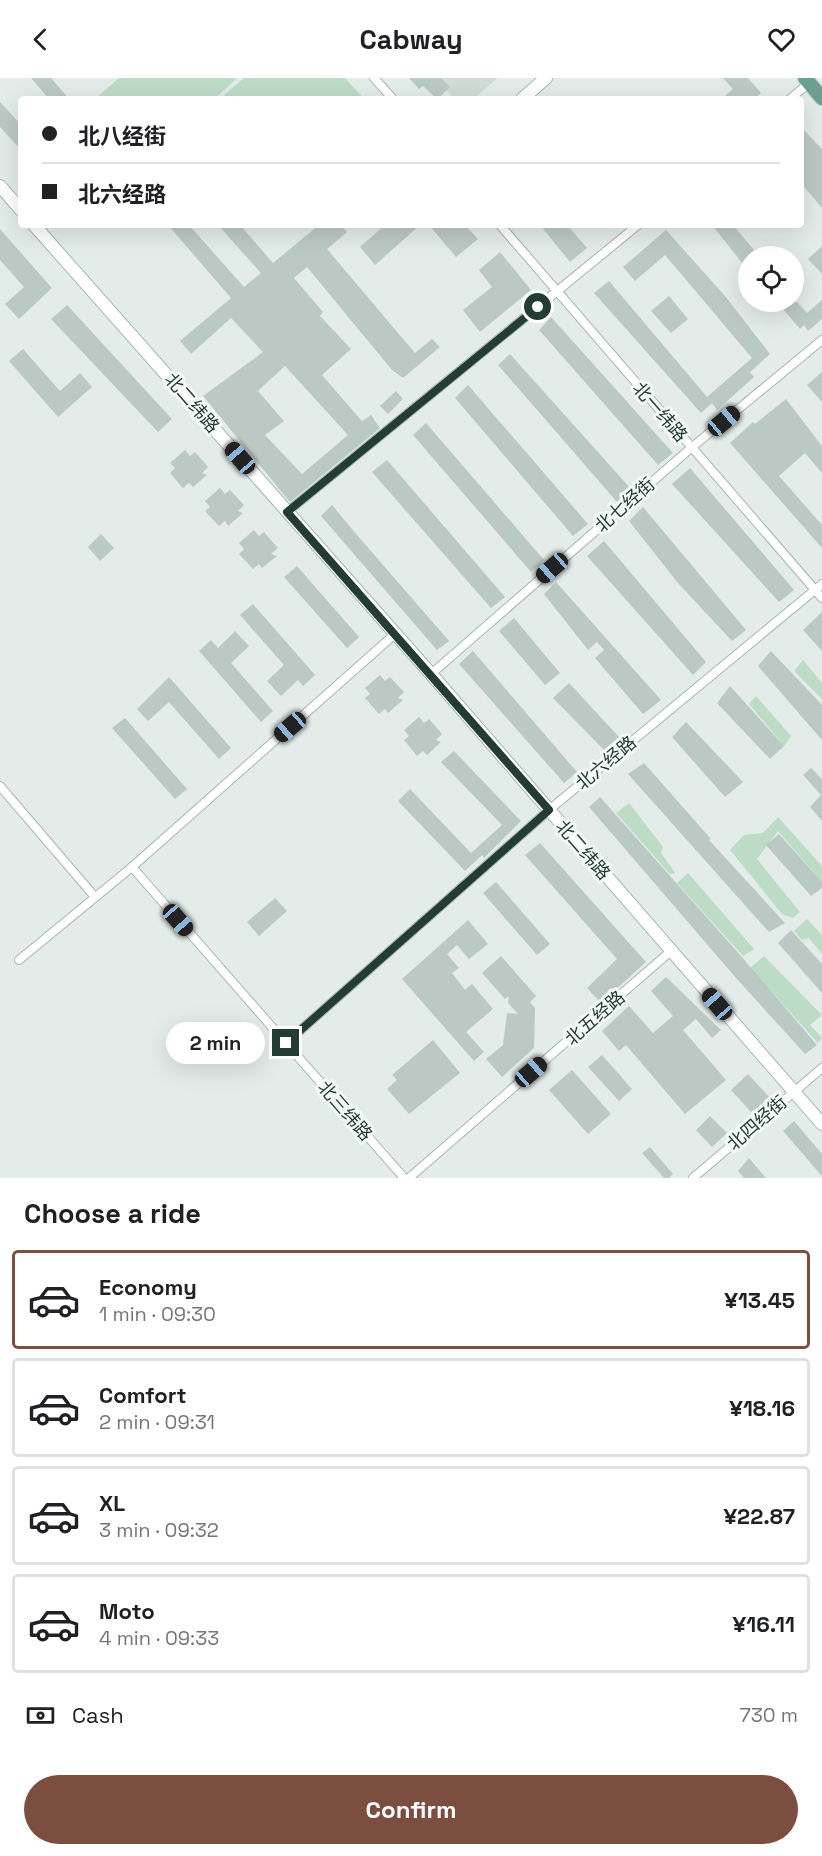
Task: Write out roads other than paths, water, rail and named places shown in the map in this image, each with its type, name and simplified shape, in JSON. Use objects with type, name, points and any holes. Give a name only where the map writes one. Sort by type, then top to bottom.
[{"type":"main road","points":[[807,81],[822,98]]},
{"type":"street","points":[[374,78],[390,96]]},
{"type":"street","points":[[525,96],[546,78]]},
{"type":"street","points":[[793,96],[807,81]]},
{"type":"street","points":[[0,186],[18,207]]},
{"type":"street","name":"北二纬路","points":[[37,228],[431,674],[822,1124]]},
{"type":"street","name":"北一纬路","points":[[503,228],[691,448],[818,586],[822,598]]},
{"type":"street","points":[[287,512],[634,228]]},
{"type":"street","name":"北七经街","points":[[431,674],[691,448],[822,340]]},
{"type":"street","name":"北六经路","points":[[286,1043],[549,810],[818,586]]},
{"type":"street","points":[[19,960],[132,867],[395,634]]},
{"type":"street","points":[[0,786],[95,897]]},
{"type":"street","name":"北三纬路","points":[[132,867],[406,1178]]},
{"type":"street","name":"北五经路","points":[[406,1178],[671,951]]},
{"type":"street","name":"北四经街","points":[[693,1178],[822,1068]]}]
